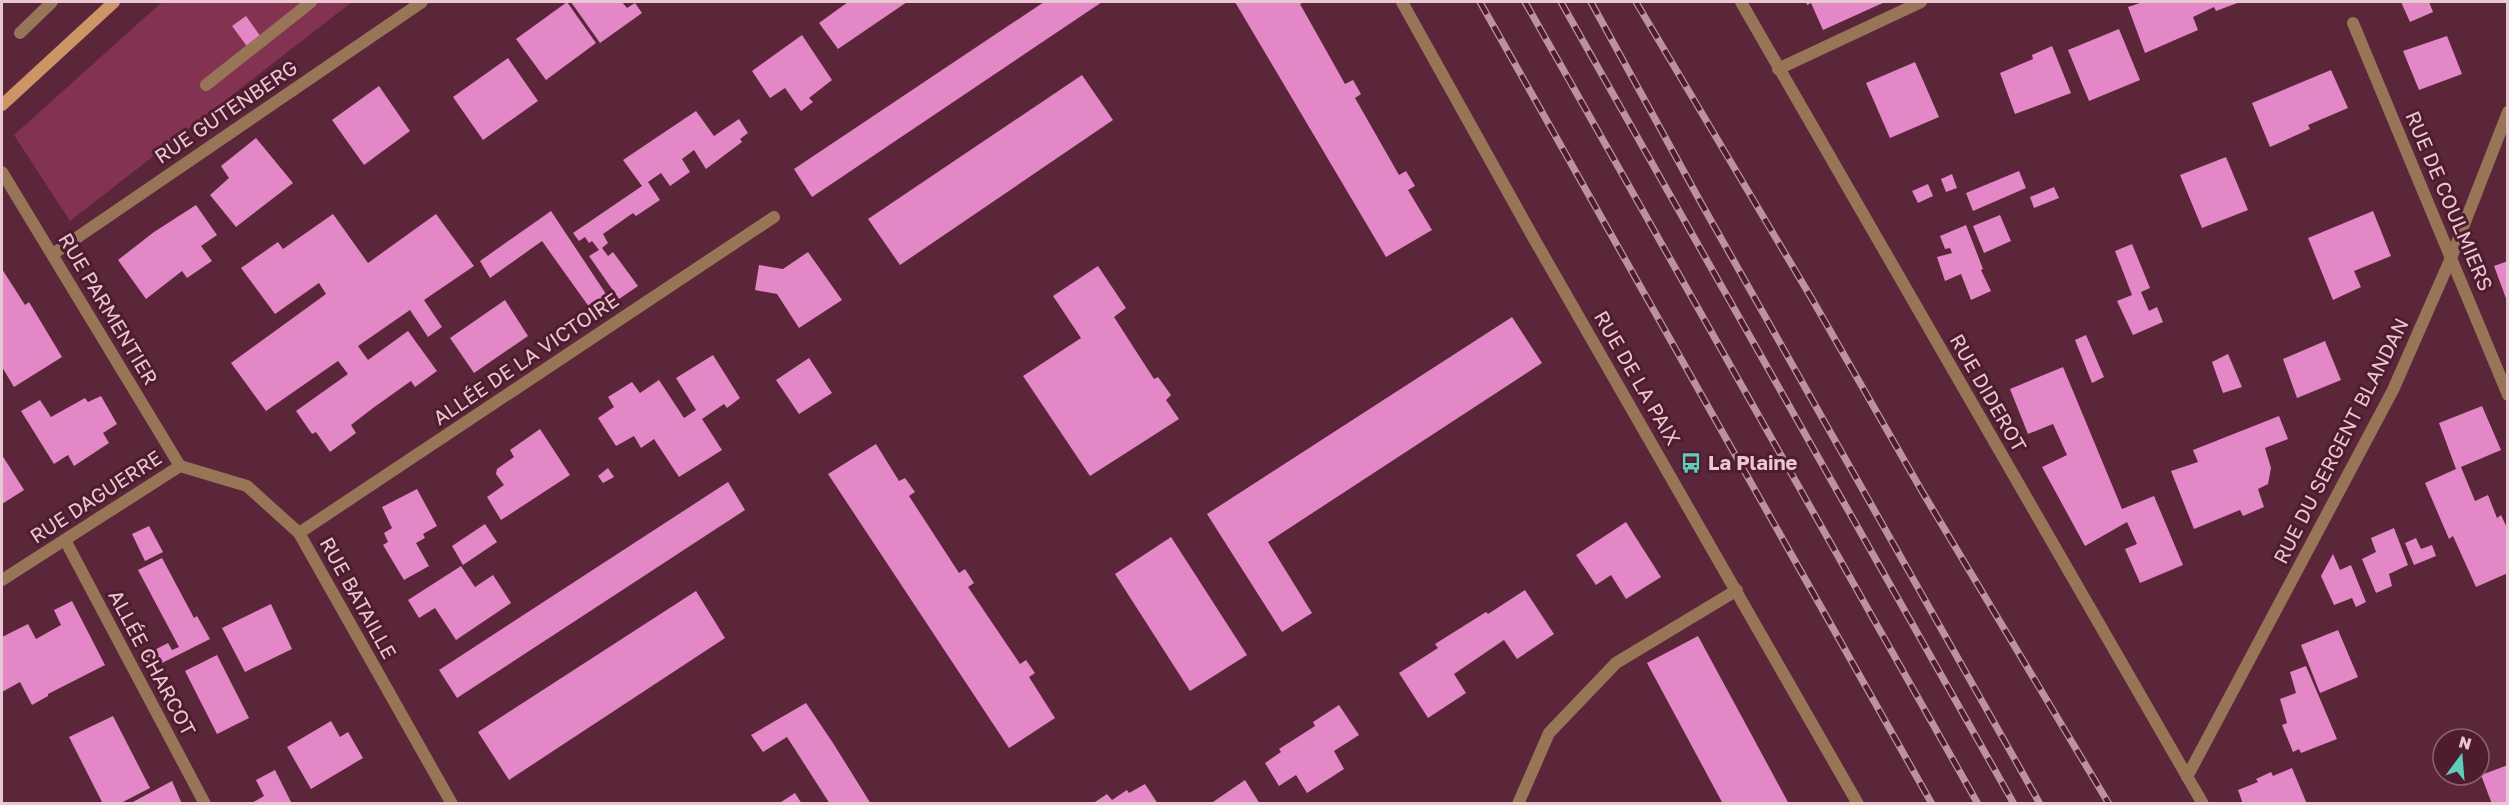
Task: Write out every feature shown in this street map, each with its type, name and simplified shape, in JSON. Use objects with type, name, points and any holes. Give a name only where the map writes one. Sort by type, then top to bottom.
[{"type":"main road","points":[[2,105],[114,2]]},
{"type":"street","points":[[20,33],[52,2]]},
{"type":"street","points":[[206,85],[311,2]]},
{"type":"street","name":"RUE GUTENBERG","points":[[50,249],[422,2]]},
{"type":"street","name":"RUE DE LA PAIX","points":[[1402,2],[1533,237],[1858,804]]},
{"type":"street","name":"RUE DIDEROT","points":[[1741,2],[2203,804]]},
{"type":"street","points":[[1778,69],[1921,2]]},
{"type":"street","name":"RUE DE COULMIERS","points":[[2354,23],[2508,395]]},
{"type":"street","name":"RUE DU SERGENT BLANDAN","points":[[2187,777],[2393,390],[2451,258],[2508,112]]},
{"type":"street","name":"RUE PARMENTIER","points":[[2,172],[180,466]]},
{"type":"street","name":"ALLÉE DE LA VICTOIRE","points":[[298,533],[774,217]]},
{"type":"street","name":"RUE BATAILLE","points":[[180,466],[247,486],[298,533],[452,804]]},
{"type":"street","name":"RUE DAGUERRE","points":[[2,580],[180,466]]},
{"type":"street","name":"ALLÉE CHARCOT","points":[[65,540],[205,804]]},
{"type":"street","points":[[1518,804],[1549,733],[1616,663],[1737,590]]},
{"type":"shaded area","points":[[162,2],[352,2],[70,221],[14,135]]},
{"type":"building","points":[[567,2],[596,43],[546,80],[516,39]]},
{"type":"building","points":[[571,2],[622,2],[627,8],[635,3],[642,13],[600,43]]},
{"type":"building","points":[[848,2],[907,2],[838,49],[819,23]]},
{"type":"building","points":[[1044,2],[1102,2],[812,197],[794,169]]},
{"type":"building","points":[[1235,2],[1305,2],[1300,4],[1345,84],[1353,80],[1361,94],[1355,98],[1399,175],[1406,171],[1415,186],[1408,190],[1432,230],[1386,257]]},
{"type":"building","points":[[1806,2],[1885,2],[1823,30],[1811,3],[1807,5]]},
{"type":"building","points":[[2143,2],[2240,2],[2216,11],[2214,7],[2193,17],[2198,30],[2145,53],[2128,7]]},
{"type":"building","points":[[2401,2],[2429,2],[2433,12],[2410,22]]},
{"type":"building","points":[[246,16],[263,40],[249,49],[232,26]]},
{"type":"building","points":[[2119,29],[2140,80],[2089,101],[2068,50]]},
{"type":"building","points":[[802,35],[832,80],[809,98],[813,102],[801,111],[785,88],[770,98],[752,71]]},
{"type":"building","points":[[2447,36],[2462,74],[2419,90],[2403,51]]},
{"type":"building","points":[[2052,46],[2071,93],[2015,114],[2000,73],[2033,59],[2032,55]]},
{"type":"building","points":[[508,58],[538,101],[483,140],[453,97]]},
{"type":"building","points":[[1915,62],[1939,117],[1890,138],[1866,83]]},
{"type":"building","points":[[2331,70],[2348,108],[2308,125],[2310,129],[2270,147],[2252,103]]},
{"type":"building","points":[[1082,75],[1113,120],[900,265],[868,219]]},
{"type":"building","points":[[379,86],[410,131],[364,165],[332,120]]},
{"type":"building","points":[[696,111],[714,136],[739,119],[748,133],[740,139],[742,142],[706,169],[694,150],[682,159],[690,172],[670,186],[661,173],[648,182],[660,200],[636,216],[633,213],[603,234],[608,243],[602,248],[608,256],[613,252],[638,286],[619,299],[589,256],[599,250],[592,241],[589,243],[585,237],[579,241],[573,233],[642,186],[623,160]]},
{"type":"building","points":[[256,138],[293,183],[236,227],[210,195],[229,178],[221,166]]},
{"type":"building","points":[[2226,157],[2248,210],[2202,228],[2180,175]]},
{"type":"building","points":[[2019,171],[2026,188],[1973,211],[1966,193]]},
{"type":"building","points":[[1952,174],[1957,188],[1946,192],[1941,179]]},
{"type":"building","points":[[1928,184],[1933,196],[1918,203],[1912,191]]},
{"type":"building","points":[[2054,187],[2059,198],[2034,208],[2030,197]]},
{"type":"building","points":[[196,205],[217,235],[201,246],[212,261],[187,278],[182,271],[146,299],[118,260],[154,232]]},
{"type":"building","points":[[551,211],[614,306],[597,318],[542,241],[490,278],[480,261]]},
{"type":"building","points":[[2373,211],[2391,256],[2354,271],[2361,287],[2333,300],[2308,238]]},
{"type":"building","points":[[333,214],[368,263],[436,214],[474,266],[424,300],[442,327],[428,337],[410,310],[358,346],[368,360],[408,331],[437,371],[415,387],[411,381],[373,408],[351,425],[356,433],[330,452],[316,432],[312,434],[296,411],[348,374],[338,361],[266,411],[231,363],[326,294],[319,283],[275,314],[241,268],[278,242],[283,249]]},
{"type":"building","points":[[2000,215],[2011,241],[1984,253],[1973,226]]},
{"type":"building","points":[[1966,225],[1983,269],[1981,270],[1991,291],[1971,300],[1961,274],[1945,281],[1937,257],[1952,253],[1950,248],[1945,249],[1940,236]]},
{"type":"building","points":[[2132,244],[2150,288],[2141,292],[2149,311],[2157,307],[2163,322],[2133,335],[2117,301],[2132,295],[2115,251]]},
{"type":"building","points":[[808,252],[842,300],[799,328],[777,294],[755,290],[759,265],[783,269]]},
{"type":"building","points":[[2508,261],[2508,301],[2507,301],[2494,266]]},
{"type":"building","points":[[1098,266],[1126,308],[1114,317],[1154,379],[1158,377],[1171,395],[1166,400],[1179,419],[1090,476],[1023,376],[1081,338],[1053,296]]},
{"type":"building","points":[[2,269],[25,305],[29,302],[62,357],[14,387],[2,367]]},
{"type":"building","points":[[505,300],[528,336],[474,373],[450,338]]},
{"type":"building","points":[[1512,317],[1542,363],[1268,542],[1312,613],[1282,632],[1207,514]]},
{"type":"building","points":[[2086,335],[2104,377],[2092,383],[2075,340]]},
{"type":"building","points":[[2325,341],[2341,380],[2297,398],[2283,359]]},
{"type":"building","points":[[2228,354],[2242,387],[2223,393],[2212,362]]},
{"type":"building","points":[[713,355],[740,398],[727,408],[724,404],[702,419],[722,450],[679,477],[654,439],[641,448],[634,436],[616,446],[598,418],[614,407],[608,397],[632,382],[640,393],[659,380],[684,418],[696,410],[676,378]]},
{"type":"building","points":[[809,358],[832,393],[799,414],[776,380]]},
{"type":"building","points":[[2063,367],[2122,509],[2154,496],[2183,565],[2140,583],[2125,549],[2137,544],[2127,522],[2085,546],[2042,467],[2067,455],[2053,424],[2028,434],[2010,389]]},
{"type":"building","points":[[101,396],[117,424],[103,433],[109,443],[74,466],[68,455],[54,464],[21,411],[40,400],[51,417],[85,398],[88,402]]},
{"type":"building","points":[[2482,406],[2501,450],[2461,467],[2475,501],[2488,495],[2497,518],[2501,515],[2508,530],[2508,573],[2476,587],[2453,536],[2449,539],[2425,483],[2456,469],[2439,423]]},
{"type":"building","points":[[2279,416],[2288,439],[2265,448],[2271,468],[2268,484],[2258,489],[2264,507],[2243,516],[2240,510],[2194,529],[2171,471],[2198,462],[2193,450]]},
{"type":"building","points":[[540,429],[570,475],[501,520],[487,497],[504,485],[496,474],[497,469],[514,457],[510,450]]},
{"type":"building","points":[[876,444],[899,481],[905,478],[915,492],[909,496],[959,573],[965,569],[974,583],[968,587],[1020,664],[1026,660],[1035,673],[1029,677],[1055,718],[1009,748],[828,474]]},
{"type":"building","points":[[2,455],[24,490],[2,504]]},
{"type":"building","points":[[608,468],[614,477],[603,483],[598,476]]},
{"type":"building","points":[[728,482],[745,510],[457,698],[439,670]]},
{"type":"building","points":[[417,489],[437,526],[423,534],[425,538],[416,543],[429,566],[404,580],[383,545],[388,542],[384,533],[392,528],[382,507]]},
{"type":"building","points":[[1626,522],[1661,577],[1626,599],[1611,575],[1596,585],[1576,555]]},
{"type":"building","points":[[485,524],[497,542],[463,565],[452,546]]},
{"type":"building","points":[[149,526],[163,552],[145,561],[132,534]]},
{"type":"building","points":[[2394,528],[2408,565],[2389,574],[2392,586],[2376,593],[2362,559],[2376,552],[2371,538]]},
{"type":"building","points":[[1171,537],[1247,655],[1190,691],[1115,574]]},
{"type":"building","points":[[2416,538],[2421,549],[2432,545],[2436,556],[2414,565],[2405,543]]},
{"type":"building","points":[[2333,554],[2340,570],[2351,565],[2366,602],[2356,607],[2352,598],[2334,605],[2321,576]]},
{"type":"building","points":[[162,558],[194,618],[197,616],[210,639],[148,670],[141,657],[168,643],[172,650],[179,647],[138,570]]},
{"type":"building","points":[[461,566],[475,587],[493,575],[511,603],[456,640],[435,608],[419,618],[408,600]]},
{"type":"building","points":[[1525,590],[1554,634],[1517,659],[1504,640],[1454,674],[1466,693],[1428,718],[1399,673],[1438,648],[1435,644]]},
{"type":"building","points":[[696,591],[725,638],[509,780],[478,732]]},
{"type":"building","points":[[72,601],[105,665],[48,694],[32,705],[20,682],[2,692],[2,637],[28,624],[36,639],[61,625],[54,610]]},
{"type":"building","points":[[271,604],[292,649],[245,672],[222,628]]},
{"type":"building","points":[[2338,630],[2358,677],[2320,693],[2301,645]]},
{"type":"building","points":[[1698,636],[1789,804],[1723,804],[1647,663]]},
{"type":"building","points":[[217,655],[249,718],[217,734],[185,671]]},
{"type":"building","points":[[2306,666],[2337,739],[2301,753],[2299,749],[2293,752],[2282,725],[2287,723],[2280,699],[2296,693],[2290,672]]},
{"type":"building","points":[[806,703],[871,804],[830,804],[787,737],[763,752],[751,735]]},
{"type":"building","points":[[1339,705],[1359,735],[1334,751],[1344,769],[1307,793],[1296,775],[1279,786],[1265,763],[1281,752],[1279,749],[1315,726],[1313,722]]},
{"type":"building","points":[[113,716],[150,788],[119,804],[103,804],[69,737]]},
{"type":"building","points":[[331,721],[340,737],[348,732],[363,758],[311,789],[287,747]]},
{"type":"building","points":[[2508,765],[2508,804],[2492,804],[2486,787],[2491,787],[2491,771]]},
{"type":"building","points":[[2292,768],[2307,804],[2243,804],[2238,790],[2258,782],[2256,779],[2271,772],[2273,776]]},
{"type":"building","points":[[275,770],[292,804],[250,804],[264,796],[256,780]]},
{"type":"building","points":[[1245,780],[1260,804],[1210,804]]},
{"type":"building","points":[[172,781],[182,804],[129,804]]},
{"type":"building","points":[[1145,784],[1158,804],[1092,804],[1107,794],[1112,800],[1127,790],[1129,793]]},
{"type":"building","points":[[795,793],[802,804],[778,804]]},
{"type":"railway","points":[[1480,2],[1932,804]]},
{"type":"railway","points":[[1525,2],[1978,804]]},
{"type":"railway","points":[[1561,2],[2014,804]]},
{"type":"railway","points":[[1591,2],[1700,201],[2040,804]]},
{"type":"railway","points":[[1636,2],[1812,299],[1923,493],[2109,804]]},
{"type":"place","name":"La Plaine","points":[[1691,463]]}]
